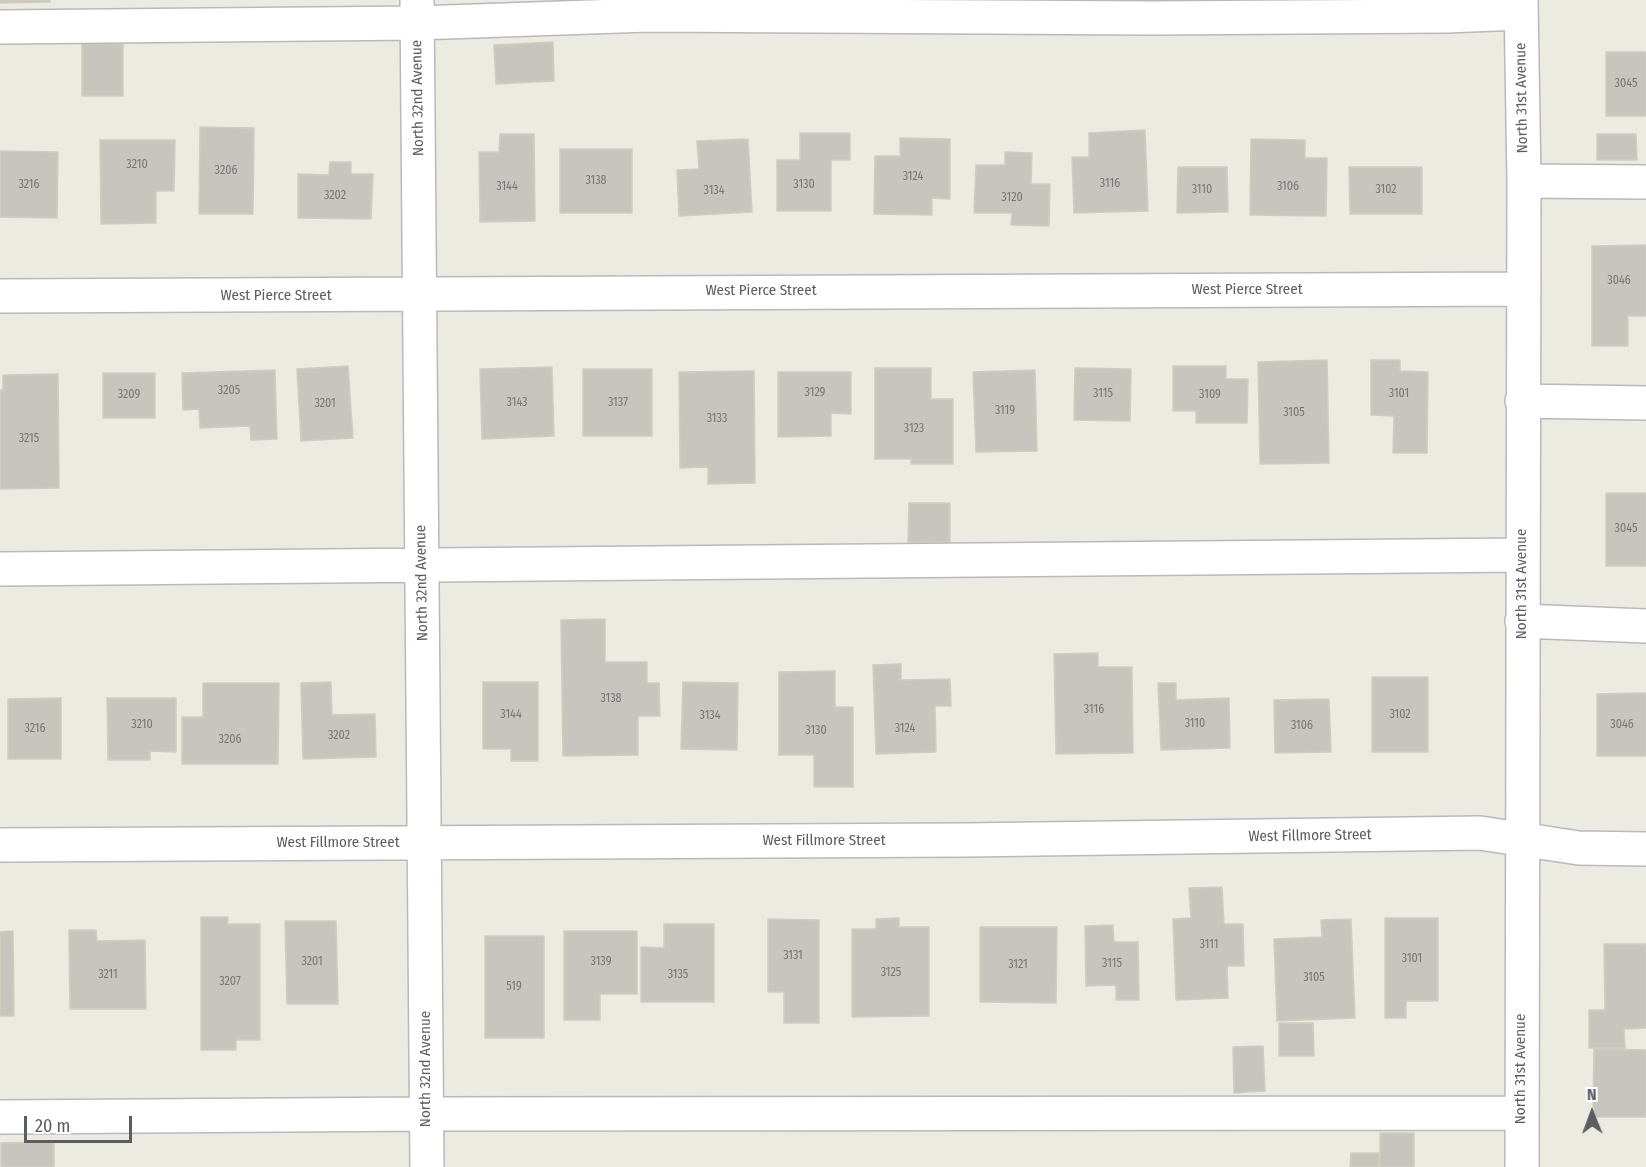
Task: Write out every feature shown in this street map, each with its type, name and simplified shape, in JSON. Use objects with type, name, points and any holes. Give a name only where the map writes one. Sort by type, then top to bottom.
[{"type":"street","points":[[0,27],[417,12],[1164,18],[1446,16],[1521,6]]},
{"type":"street","name":"North 31st Avenue","points":[[1521,6],[1524,181],[1522,1167]]},
{"type":"street","name":"North 32nd Avenue","points":[[417,12],[426,1167]]},
{"type":"street","points":[[1524,181],[1646,182]]},
{"type":"street","name":"West Pierce Street","points":[[0,296],[1523,289]]},
{"type":"street","points":[[1522,401],[1646,403]]},
{"type":"street","points":[[0,568],[1522,555]]},
{"type":"street","points":[[1522,621],[1646,626]]},
{"type":"street","name":"West Fillmore Street","points":[[0,845],[964,840],[1480,833],[1579,848],[1646,849]]},
{"type":"street","points":[[0,1117],[426,1114],[1521,1113]]},
{"type":"building","points":[[0,0],[50,0],[50,2],[0,3]]},
{"type":"building","points":[[553,42],[554,81],[496,84],[494,45]]},
{"type":"building","points":[[82,43],[123,44],[123,96],[82,96]]},
{"type":"building","points":[[1606,52],[1646,52],[1646,116],[1606,116]]},
{"type":"building","points":[[200,127],[254,128],[253,214],[199,214]]},
{"type":"building","points":[[1145,130],[1148,211],[1074,213],[1072,157],[1089,157],[1089,133]]},
{"type":"building","points":[[800,133],[850,133],[850,160],[831,160],[831,211],[777,211],[777,160],[800,160]]},
{"type":"building","points":[[500,134],[534,134],[535,221],[480,222],[479,152],[499,152]]},
{"type":"building","points":[[1597,134],[1636,134],[1637,160],[1597,160]]},
{"type":"building","points":[[900,138],[950,139],[950,199],[932,198],[932,215],[874,214],[875,156],[900,156]]},
{"type":"building","points":[[748,139],[752,212],[679,216],[677,170],[699,169],[697,141]]},
{"type":"building","points":[[1251,139],[1305,140],[1305,158],[1327,158],[1326,216],[1250,215]]},
{"type":"building","points":[[100,140],[175,140],[174,191],[156,191],[156,223],[101,224]]},
{"type":"building","points":[[560,149],[632,149],[632,213],[560,213]]},
{"type":"building","points":[[0,151],[58,152],[57,218],[0,217]]},
{"type":"building","points":[[1005,152],[1032,153],[1031,184],[1050,184],[1049,226],[1011,225],[1012,213],[974,213],[976,165],[1005,165]]},
{"type":"building","points":[[330,162],[351,162],[351,174],[373,174],[371,219],[298,218],[298,174],[329,175]]},
{"type":"building","points":[[1178,167],[1227,167],[1228,212],[1177,213]]},
{"type":"building","points":[[1349,167],[1422,167],[1422,214],[1350,214]]},
{"type":"building","points":[[1646,245],[1646,316],[1628,316],[1628,346],[1592,346],[1592,246]]},
{"type":"building","points":[[1327,360],[1329,463],[1260,464],[1258,362]]},
{"type":"building","points":[[1371,360],[1400,360],[1400,371],[1428,372],[1427,453],[1393,453],[1394,416],[1371,415]]},
{"type":"building","points":[[348,366],[353,438],[301,441],[297,369]]},
{"type":"building","points":[[1173,366],[1226,366],[1226,379],[1248,379],[1247,423],[1196,423],[1196,411],[1173,411]]},
{"type":"building","points":[[552,367],[554,436],[482,439],[480,369]]},
{"type":"building","points":[[875,368],[931,368],[931,399],[953,399],[953,464],[911,464],[911,459],[875,459]]},
{"type":"building","points":[[1075,368],[1131,369],[1130,421],[1074,420]]},
{"type":"building","points":[[583,369],[652,369],[652,436],[583,436]]},
{"type":"building","points":[[275,370],[277,439],[251,440],[250,426],[200,428],[199,409],[183,410],[182,373]]},
{"type":"building","points":[[1035,370],[1037,451],[976,452],[973,372]]},
{"type":"building","points":[[754,371],[755,483],[708,484],[708,467],[680,468],[679,372]]},
{"type":"building","points":[[778,372],[851,372],[851,414],[831,413],[831,436],[778,437]]},
{"type":"building","points":[[103,373],[155,373],[155,418],[103,418]]},
{"type":"building","points":[[58,374],[59,488],[0,489],[0,390],[3,390],[3,375]]},
{"type":"building","points":[[1606,493],[1646,493],[1646,566],[1606,566]]},
{"type":"building","points":[[909,503],[950,503],[950,542],[908,542]]},
{"type":"building","points":[[605,619],[605,662],[647,662],[647,683],[659,683],[660,716],[638,716],[638,755],[563,756],[561,620]]},
{"type":"building","points":[[1098,653],[1098,667],[1132,667],[1133,753],[1056,754],[1054,654]]},
{"type":"building","points":[[901,664],[901,680],[950,679],[951,706],[935,706],[936,752],[876,754],[873,665]]},
{"type":"building","points":[[835,671],[835,707],[853,707],[853,787],[814,787],[814,755],[779,755],[779,672]]},
{"type":"building","points":[[1372,677],[1428,677],[1428,752],[1372,752]]},
{"type":"building","points":[[331,682],[332,715],[375,714],[376,757],[303,759],[301,683]]},
{"type":"building","points":[[483,682],[538,682],[538,761],[511,761],[511,749],[483,749]]},
{"type":"building","points":[[683,682],[738,683],[737,750],[681,749]]},
{"type":"building","points":[[203,683],[279,683],[278,764],[182,764],[182,717],[203,717]]},
{"type":"building","points":[[1158,683],[1176,683],[1176,700],[1229,698],[1230,748],[1161,750]]},
{"type":"building","points":[[1646,693],[1646,756],[1597,756],[1597,694]]},
{"type":"building","points":[[61,698],[61,759],[8,759],[8,699]]},
{"type":"building","points":[[107,698],[176,698],[176,752],[150,751],[150,760],[108,760]]},
{"type":"building","points":[[1329,699],[1331,752],[1275,753],[1274,700]]},
{"type":"building","points":[[1222,887],[1224,924],[1243,924],[1244,966],[1227,966],[1228,998],[1176,1000],[1173,919],[1191,918],[1189,888]]},
{"type":"building","points":[[201,917],[228,917],[228,924],[260,924],[260,1040],[236,1040],[236,1050],[201,1050]]},
{"type":"building","points":[[899,918],[899,927],[929,927],[929,1016],[852,1017],[852,929],[876,929],[876,919]]},
{"type":"building","points":[[1385,918],[1438,918],[1438,1001],[1406,1001],[1406,1018],[1385,1018]]},
{"type":"building","points":[[768,919],[819,920],[819,1023],[784,1023],[784,992],[768,992]]},
{"type":"building","points":[[1351,919],[1355,1018],[1277,1021],[1274,939],[1322,937],[1321,920]]},
{"type":"building","points":[[285,921],[336,921],[338,1004],[287,1004]]},
{"type":"building","points":[[664,924],[714,924],[714,1002],[641,1002],[641,947],[664,948]]},
{"type":"building","points":[[1113,925],[1114,942],[1138,942],[1139,1000],[1116,1000],[1116,985],[1086,986],[1085,926]]},
{"type":"building","points":[[980,927],[1057,927],[1056,1003],[980,1002]]},
{"type":"building","points":[[69,930],[96,930],[97,941],[145,940],[146,1009],[70,1009]]},
{"type":"building","points":[[13,931],[14,1016],[0,1016],[0,932]]},
{"type":"building","points":[[564,931],[637,931],[637,994],[600,994],[600,1020],[564,1020]]},
{"type":"building","points":[[485,936],[544,936],[544,1038],[485,1038]]},
{"type":"building","points":[[1604,944],[1646,944],[1646,1028],[1624,1029],[1625,1048],[1589,1048],[1589,1010],[1605,1010]]},
{"type":"building","points":[[1279,1023],[1313,1023],[1314,1056],[1279,1056]]},
{"type":"building","points":[[1263,1046],[1265,1091],[1234,1093],[1233,1047]]},
{"type":"building","points":[[1594,1049],[1646,1050],[1646,1117],[1593,1117]]},
{"type":"building","points":[[1380,1133],[1414,1133],[1414,1167],[1380,1167]]},
{"type":"building","points":[[54,1142],[54,1167],[1,1167],[1,1143]]},
{"type":"building","points":[[1351,1153],[1379,1153],[1379,1167],[1350,1167]]}]
